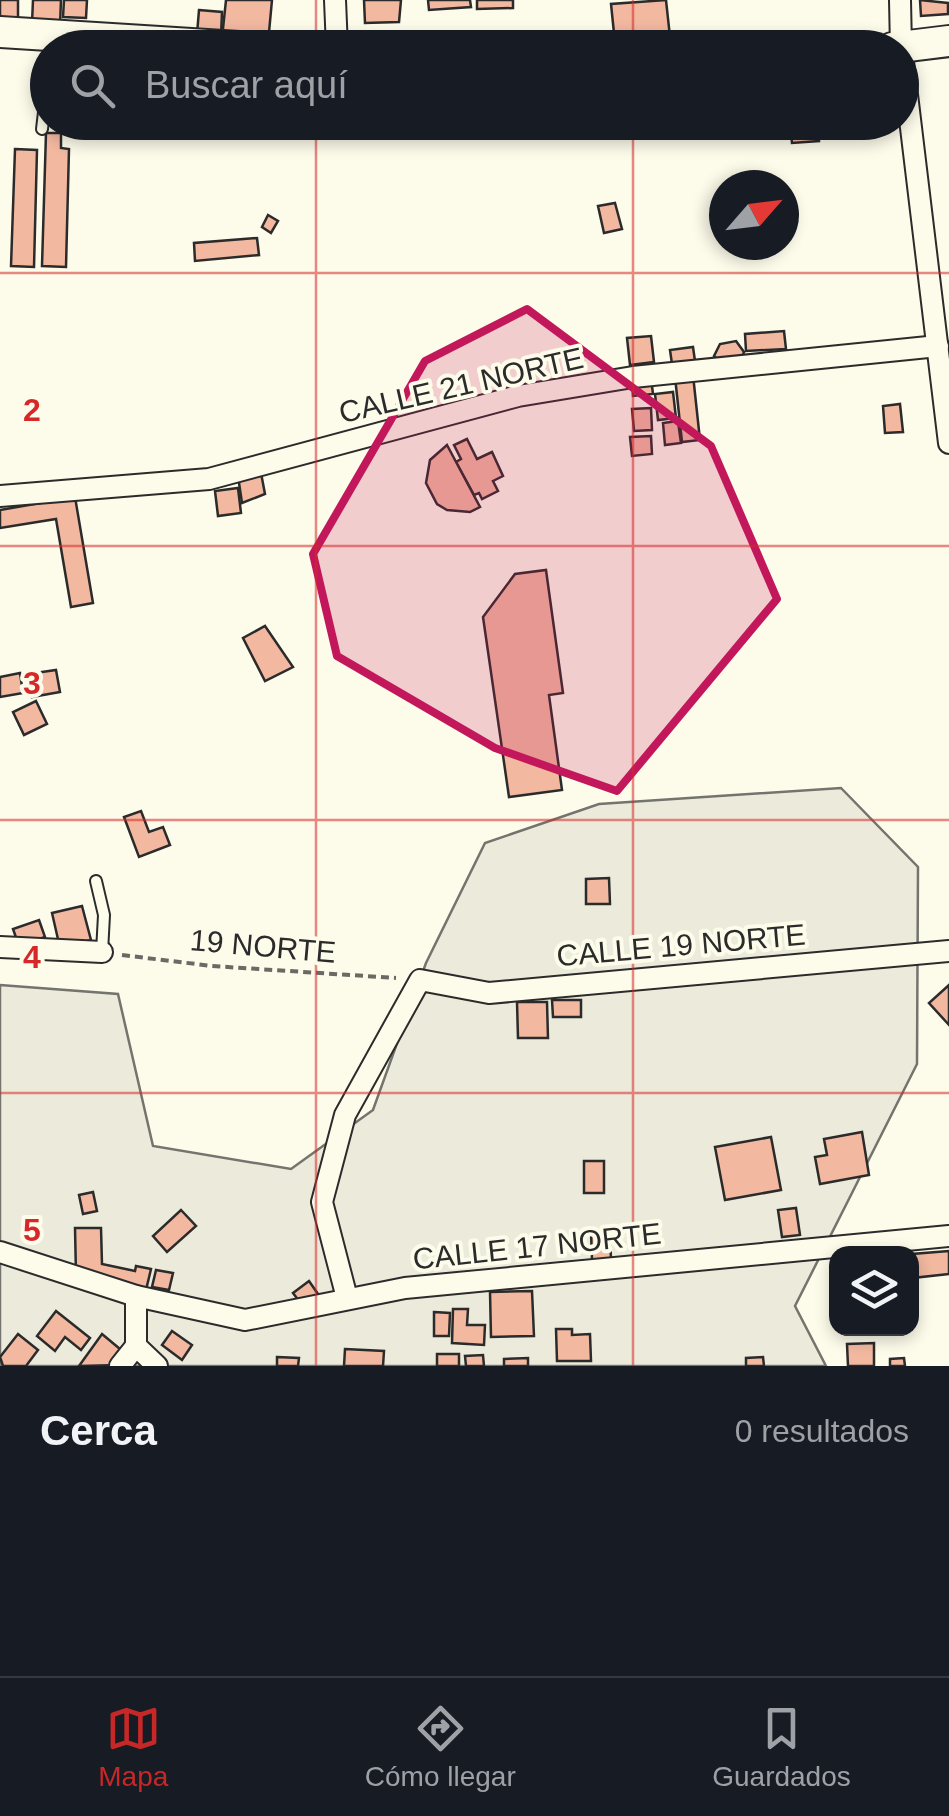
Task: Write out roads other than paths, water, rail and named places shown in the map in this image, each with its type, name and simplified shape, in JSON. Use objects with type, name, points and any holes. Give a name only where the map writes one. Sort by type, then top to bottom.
[{"type":"street","points":[[334,0],[336,30]]},
{"type":"street","points":[[900,0],[901,30]]},
{"type":"street","points":[[0,32],[30,36]]},
{"type":"street","points":[[919,46],[949,41]]},
{"type":"street","points":[[912,140],[949,439]]},
{"type":"street","name":"CALLE 21 NORTE","points":[[0,496],[209,479],[518,396],[938,346]]},
{"type":"street","points":[[0,948],[102,952]]},
{"type":"street","name":"CALLE 19 NORTE","points":[[347,1298],[322,1202],[345,1114],[420,980],[489,993],[949,951]]},
{"type":"street","name":"CALLE 17 NORTE","points":[[0,1252],[136,1296],[244,1320],[405,1288],[949,1236]]},
{"type":"street","points":[[120,1366],[136,1346],[136,1296]]},
{"type":"street","points":[[136,1346],[157,1366]]},
{"type":"lane","points":[[96,882],[104,915],[102,952]]}]
